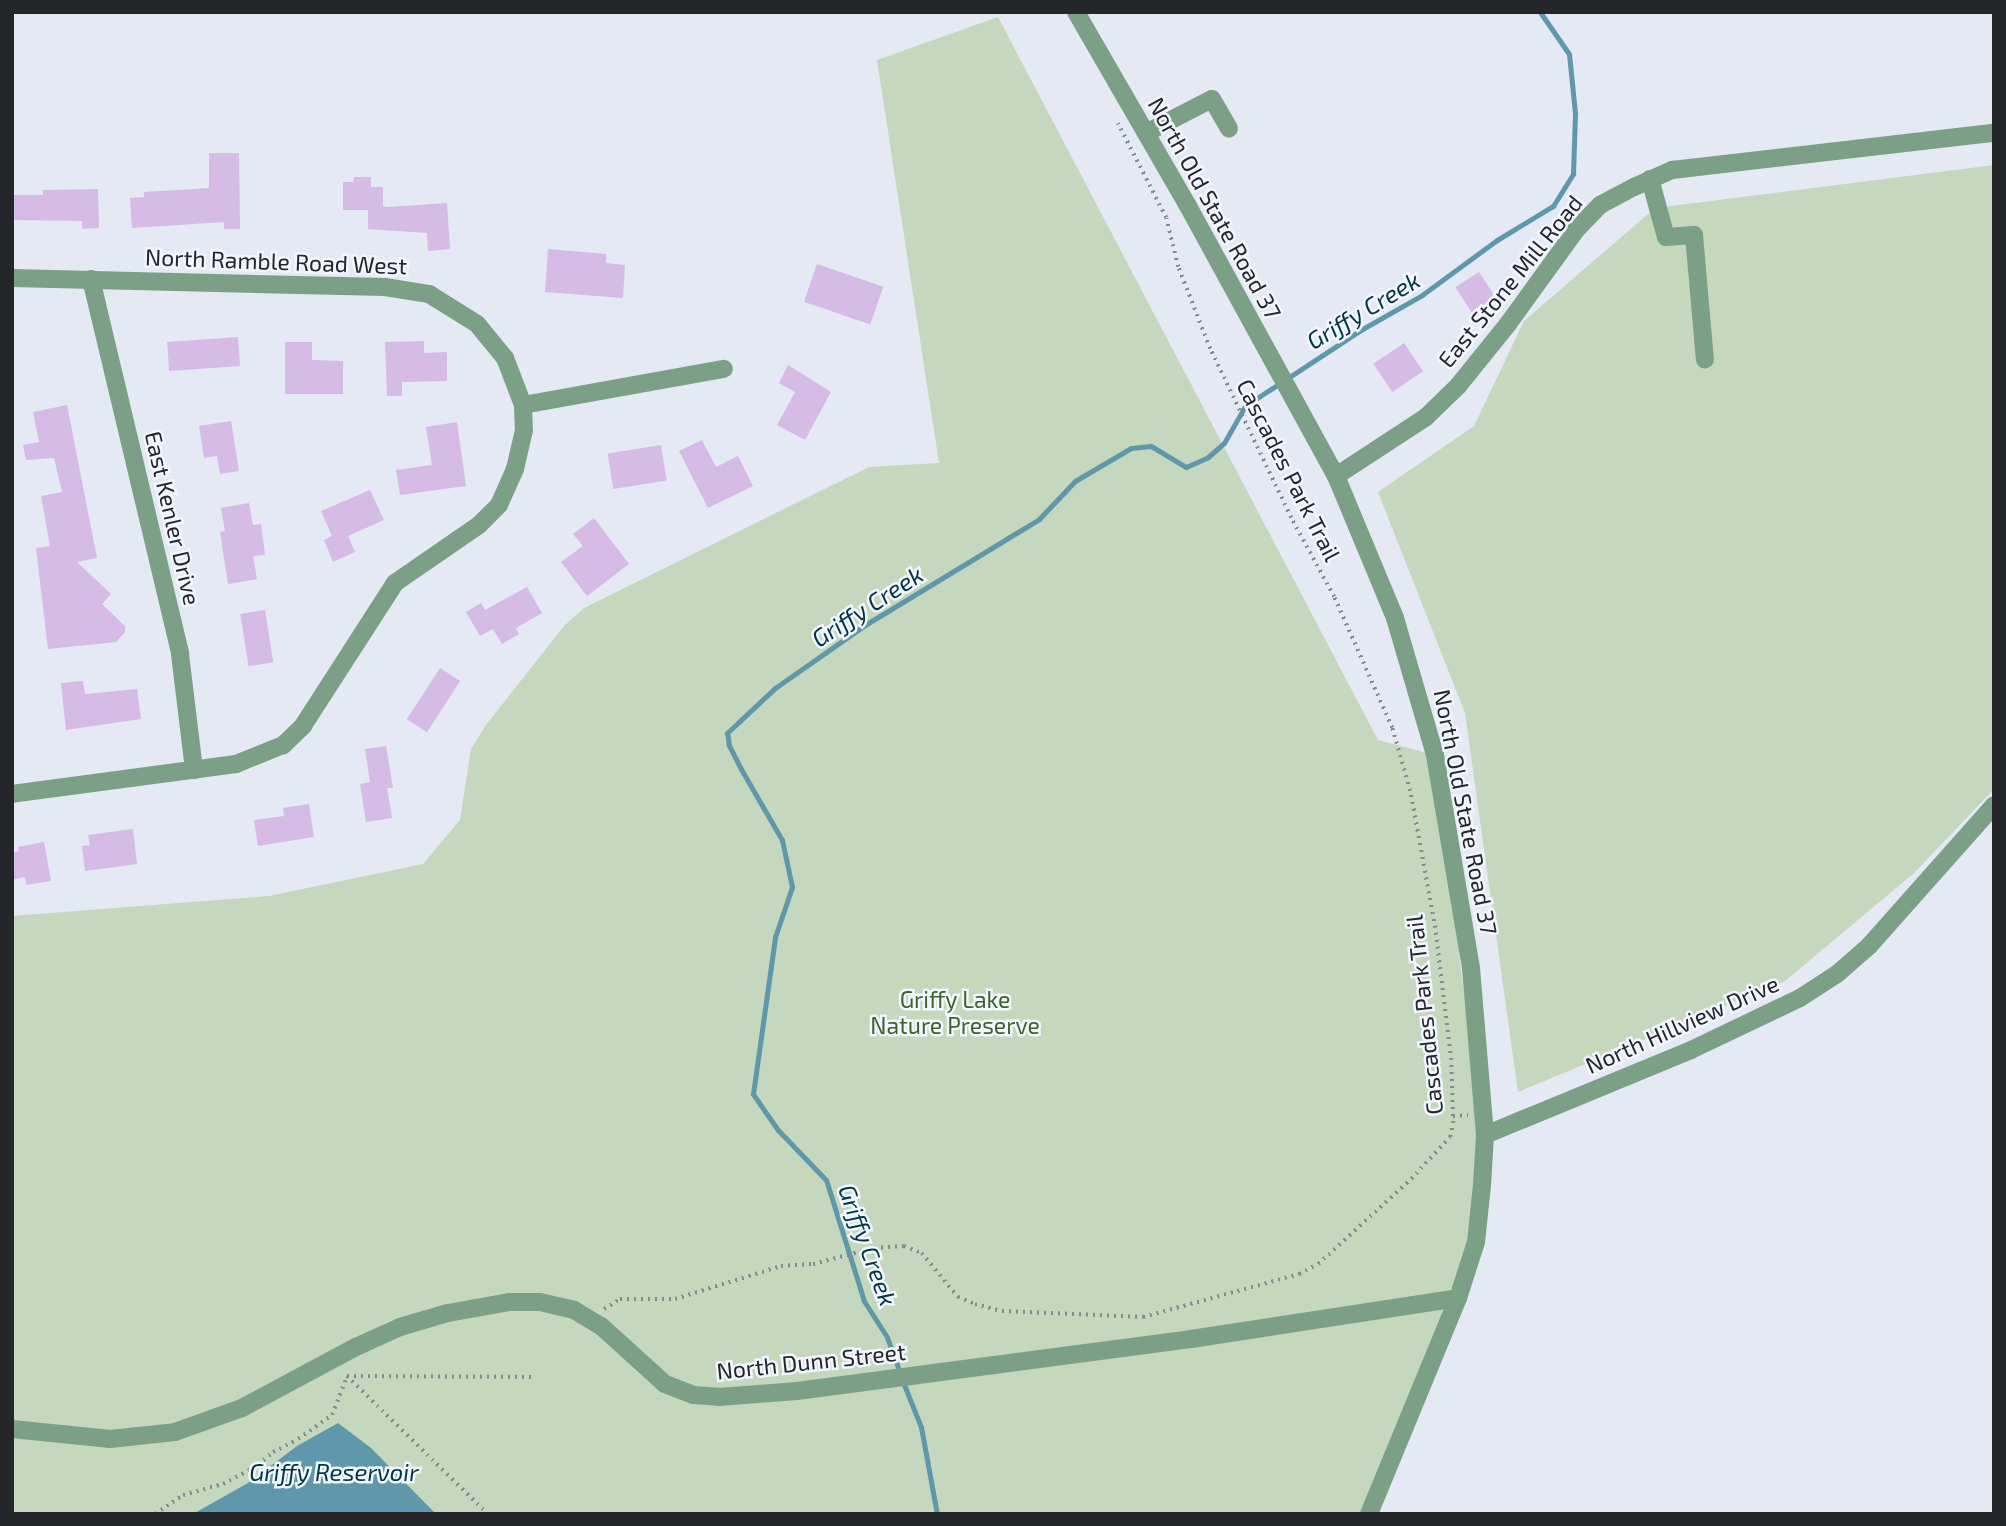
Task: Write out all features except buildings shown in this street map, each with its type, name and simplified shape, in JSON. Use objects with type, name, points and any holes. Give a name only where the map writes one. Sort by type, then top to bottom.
[{"type":"street","name":"North Old State Road 37","points":[[1076,12],[1336,476],[1395,618],[1435,755],[1471,968],[1485,1135],[1476,1242],[1458,1298],[1368,1514]]},
{"type":"street","points":[[1146,133],[1212,99],[1229,129]]},
{"type":"street","name":"East Stone Mill Road","points":[[1336,476],[1426,417],[1458,386],[1508,324],[1576,230],[1600,205],[1672,170],[1994,132]]},
{"type":"street","points":[[1650,179],[1666,237],[1694,235],[1705,360]]},
{"type":"street","name":"North Ramble Road West","points":[[12,278],[385,287],[429,294],[464,314],[492,340],[516,380],[523,405]]},
{"type":"street","name":"East Kenler Drive","points":[[91,279],[180,654],[194,770]]},
{"type":"street","points":[[12,794],[236,764],[272,751],[303,726],[395,583],[479,525],[499,505],[507,492],[520,450],[524,430],[523,405],[724,369]]},
{"type":"street","name":"North Hillview Drive","points":[[1485,1135],[1690,1051],[1800,998],[1837,974],[1869,946],[1994,805]]},
{"type":"street","name":"North Dunn Street","points":[[12,1429],[110,1439],[161,1435],[191,1428],[242,1408],[356,1347],[400,1327],[481,1306],[540,1302],[574,1310],[594,1321],[665,1384],[693,1395],[740,1397],[896,1378],[1458,1298]]},
{"type":"path","name":"Cascades Park Trail","points":[[594,1321],[607,1306],[620,1299],[675,1299],[781,1266],[813,1265],[892,1246],[914,1247],[931,1260],[958,1297],[1002,1311],[1143,1317],[1299,1274],[1318,1264],[1450,1137],[1453,1116],[1451,1060],[1435,928],[1410,791],[1392,728],[1335,597],[1291,518],[1192,309],[1166,218],[1114,117]]},
{"type":"path","points":[[1453,1116],[1473,1115]]},
{"type":"path","points":[[155,1514],[183,1495],[223,1484],[332,1415],[348,1364]]},
{"type":"path","points":[[346,1376],[535,1377]]},
{"type":"path","points":[[346,1376],[488,1514]]},
{"type":"green space","name":"Griffy Lake Nature Preserve","points":[[998,17],[1378,740],[1438,756],[1461,970],[1485,1135],[1476,1242],[1369,1514],[12,1514],[12,916],[269,896],[423,864],[460,820],[471,749],[486,725],[564,626],[584,608],[869,467],[939,463],[877,60]]},
{"type":"green space","points":[[1994,165],[1994,789],[1914,873],[1785,981],[1518,1092],[1465,713],[1378,492],[1474,426],[1524,321],[1655,208]]},
{"type":"water","name":"Griffy Reservoir","points":[[338,1423],[371,1448],[436,1514],[193,1514],[248,1483],[297,1446]]},
{"type":"waterway","name":"Griffy Creek","points":[[900,1373],[887,1337],[864,1301],[826,1180],[778,1130],[753,1094],[775,937],[792,887],[782,840],[741,769],[729,745],[727,733],[775,688],[865,625],[1039,519],[1075,481],[1131,448],[1151,446],[1186,467],[1208,457],[1224,443],[1245,406],[1359,331],[1422,295],[1497,240],[1553,206],[1573,174],[1575,113],[1569,54],[1540,12]]},
{"type":"waterway","name":"Griffy Creek","points":[[903,1382],[921,1427],[937,1514]]}]
